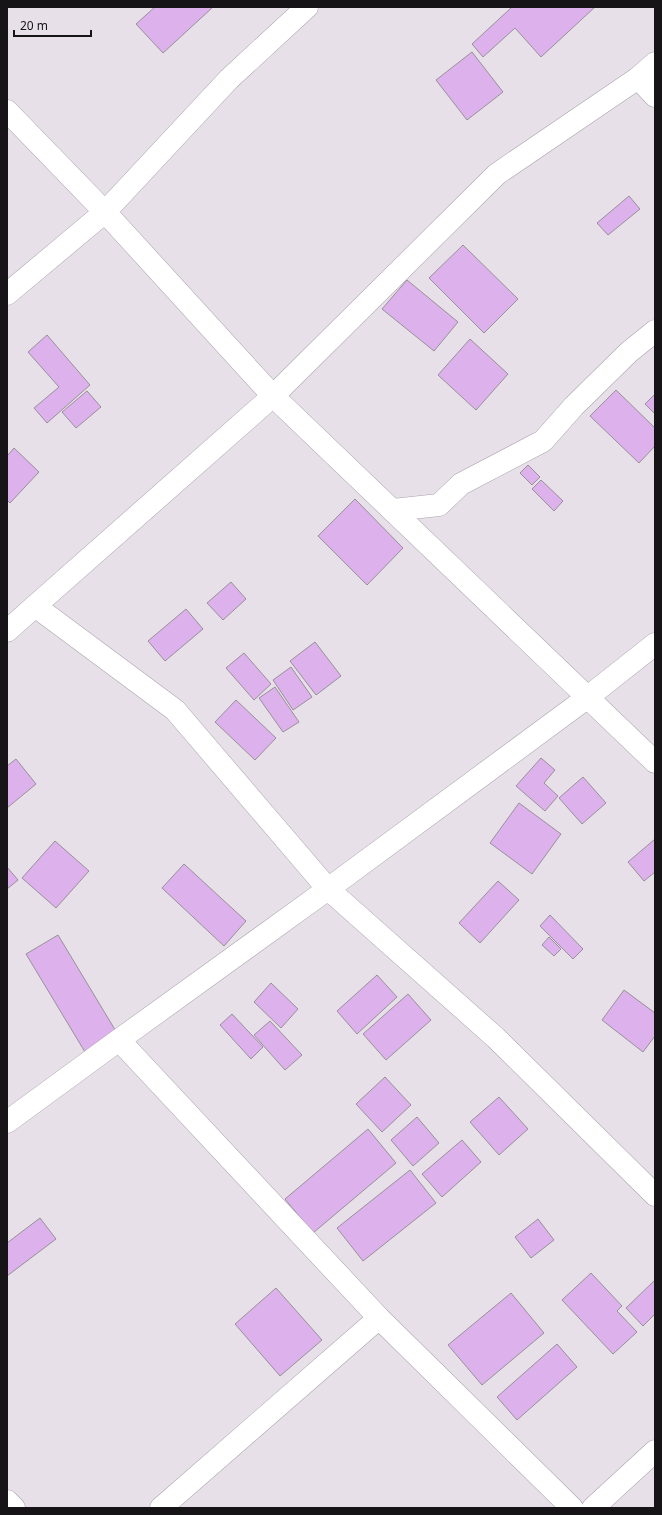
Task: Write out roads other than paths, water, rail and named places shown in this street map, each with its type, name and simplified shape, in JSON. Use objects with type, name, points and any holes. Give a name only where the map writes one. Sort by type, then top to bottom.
[{"type":"street","points":[[7,294],[105,212],[229,79],[301,9]]},
{"type":"street","points":[[7,631],[273,396],[497,174],[638,78],[655,63]]},
{"type":"street","points":[[638,78],[655,96]]},
{"type":"street","points":[[7,111],[105,212],[273,396],[655,762]]},
{"type":"street","points":[[393,510],[439,505],[462,484],[543,440],[574,406],[629,352],[655,331]]},
{"type":"street","points":[[35,606],[175,710],[328,889],[496,1038],[655,1195]]},
{"type":"street","points":[[7,1122],[328,889],[588,697],[655,644]]},
{"type":"street","points":[[119,1040],[379,1318],[572,1508]]},
{"type":"street","points":[[161,1508],[379,1318]]},
{"type":"street","points":[[593,1508],[655,1451]]},
{"type":"street","points":[[7,1501],[14,1508]]}]
